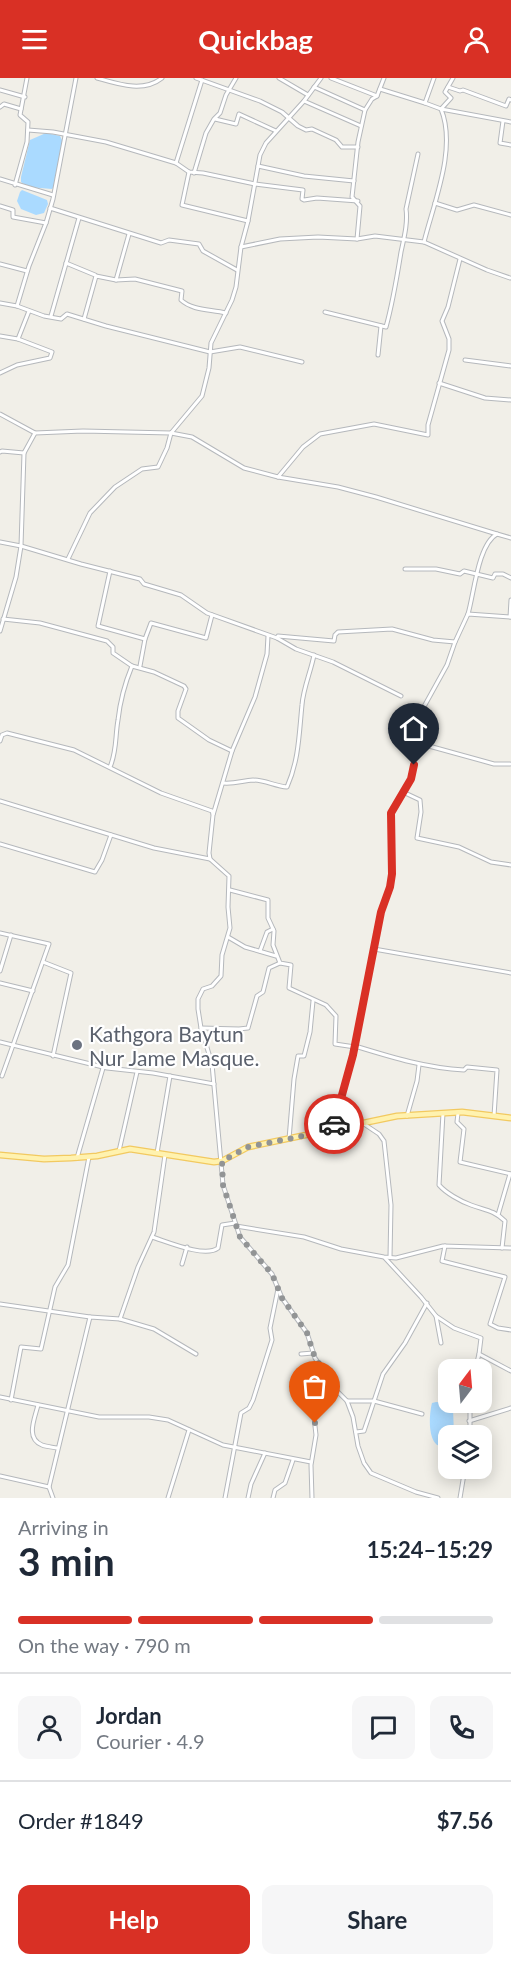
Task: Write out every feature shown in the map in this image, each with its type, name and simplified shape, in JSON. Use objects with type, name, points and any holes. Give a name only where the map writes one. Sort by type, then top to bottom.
[{"type":"main road","points":[[0,1155],[44,1159],[77,1158],[130,1149],[214,1162],[222,1161],[248,1147],[407,1116],[458,1113],[511,1118]]},
{"type":"street","points":[[15,185],[28,130],[28,122],[20,115],[27,78]]},
{"type":"street","points":[[17,306],[50,208],[76,78]]},
{"type":"street","points":[[97,78],[122,85],[141,86],[156,83],[162,78]]},
{"type":"street","points":[[122,85],[126,78]]},
{"type":"street","points":[[196,78],[260,101],[288,117],[298,126],[306,130],[312,129],[336,140],[342,147],[358,147]]},
{"type":"street","points":[[213,83],[215,78]]},
{"type":"street","points":[[236,78],[226,95],[220,113],[206,133],[182,205],[248,221]]},
{"type":"street","points":[[279,78],[308,95]]},
{"type":"street","points":[[68,560],[90,513],[115,487],[142,469],[158,467],[171,433],[202,396],[209,368],[213,336],[226,313],[236,287],[241,247],[258,166],[266,143],[304,101],[321,78]]},
{"type":"street","points":[[331,78],[377,96]]},
{"type":"street","points":[[357,239],[360,215],[358,201],[352,197],[361,126],[365,110],[372,99],[377,96],[384,78]]},
{"type":"street","points":[[425,103],[434,78]]},
{"type":"street","points":[[441,109],[451,98],[445,92],[453,78]]},
{"type":"street","points":[[176,163],[202,80]]},
{"type":"street","points":[[314,87],[365,110]]},
{"type":"street","points":[[448,87],[463,90],[506,106],[508,99],[511,100]]},
{"type":"street","points":[[380,89],[441,109],[511,123]]},
{"type":"street","points":[[0,90],[25,97]]},
{"type":"street","points":[[304,101],[361,126]]},
{"type":"street","points":[[0,107],[4,104],[21,109]]},
{"type":"street","points":[[424,242],[445,160],[448,138],[441,109]]},
{"type":"street","points":[[214,119],[236,124],[239,114],[276,131]]},
{"type":"street","points":[[503,121],[500,143],[511,145]]},
{"type":"street","points":[[28,130],[53,132],[106,142],[176,163],[192,173],[303,190],[302,199],[304,200],[317,198],[358,201]]},
{"type":"street","points":[[325,312],[386,327],[404,240],[406,209],[418,154]]},
{"type":"street","points":[[258,166],[304,176],[354,182]]},
{"type":"street","points":[[0,179],[53,195]]},
{"type":"street","points":[[435,203],[457,210],[474,205],[511,215]]},
{"type":"street","points":[[0,206],[13,210],[13,217],[46,223]]},
{"type":"street","points":[[50,208],[161,243],[168,240],[199,244],[203,251],[238,270]]},
{"type":"street","points":[[51,316],[79,218]]},
{"type":"street","points":[[116,280],[129,234]]},
{"type":"street","points":[[241,247],[279,239],[318,237],[357,239],[375,236],[424,242],[510,278]]},
{"type":"street","points":[[278,477],[303,447],[320,434],[374,424],[428,435],[428,425],[449,350],[449,339],[442,321],[448,307],[460,259]]},
{"type":"street","points":[[66,263],[96,276],[116,280],[135,279],[182,291],[181,300],[185,303],[197,308],[226,313]]},
{"type":"street","points":[[0,264],[28,271]]},
{"type":"street","points":[[84,320],[96,276]]},
{"type":"street","points":[[0,303],[61,319],[67,314],[210,352],[240,346],[302,363]]},
{"type":"street","points":[[18,339],[29,311]]},
{"type":"street","points":[[378,355],[381,326]]},
{"type":"street","points":[[0,336],[18,339],[52,352],[50,358],[17,365],[0,373]]},
{"type":"street","points":[[465,360],[511,366]]},
{"type":"street","points":[[439,383],[485,398],[511,400]]},
{"type":"street","points":[[0,414],[35,433],[83,431],[171,433],[192,437],[244,468],[278,477],[338,487],[511,538]]},
{"type":"street","points":[[0,631],[16,577],[21,546],[24,453],[35,433]]},
{"type":"street","points":[[0,452],[24,453]]},
{"type":"street","points":[[333,1130],[355,1047],[381,912],[390,887],[392,874],[391,813],[411,779],[421,712],[447,665],[454,642],[468,614],[477,573],[488,544],[497,534]]},
{"type":"street","points":[[0,542],[140,579],[144,584],[171,590],[212,615],[277,638],[296,649],[333,662],[401,696]]},
{"type":"street","points":[[405,569],[436,569],[460,574],[477,573],[493,578],[495,574],[503,574],[511,578]]},
{"type":"street","points":[[110,571],[98,626],[145,639]]},
{"type":"street","points":[[468,614],[511,617],[511,600]]},
{"type":"street","points":[[140,666],[145,639],[151,623],[206,638],[212,615]]},
{"type":"street","points":[[3,619],[40,624],[107,641],[113,647],[113,653],[132,666],[140,666],[184,686],[186,688],[178,711],[178,718],[209,740],[232,751]]},
{"type":"street","points":[[277,638],[278,636],[334,641],[338,632],[392,629],[433,640],[454,642]]},
{"type":"street","points":[[210,859],[213,815],[232,751],[255,697],[267,654],[268,636]]},
{"type":"street","points":[[223,783],[234,784],[251,780],[287,787],[298,756],[302,704],[314,655]]},
{"type":"street","points":[[110,767],[116,746],[122,701],[132,666]]},
{"type":"street","points":[[0,741],[4,734],[19,735],[74,750],[161,792],[212,811],[213,815]]},
{"type":"street","points":[[418,743],[494,764],[510,762]]},
{"type":"street","points":[[403,792],[420,800],[422,812],[417,838],[459,847],[491,862],[511,865]]},
{"type":"street","points":[[0,801],[154,848],[210,859],[229,876],[230,928],[222,955],[220,978],[212,986],[203,989],[198,999],[201,1028],[212,1064],[223,1185],[235,1224],[240,1237],[272,1274],[286,1305],[307,1333],[313,1353],[352,1410],[358,1446],[364,1463],[371,1473],[438,1498]]},
{"type":"street","points":[[0,844],[94,872],[102,860],[111,835]]},
{"type":"street","points":[[229,890],[268,900],[268,918],[273,929],[273,945],[280,963]]},
{"type":"street","points":[[260,951],[267,932],[273,929]]},
{"type":"street","points":[[0,933],[48,943],[13,1046],[4,1062],[2,1076]]},
{"type":"street","points":[[0,971],[11,934]]},
{"type":"street","points":[[228,937],[245,947],[277,956]]},
{"type":"street","points":[[374,949],[511,973]]},
{"type":"street","points":[[43,962],[71,973],[53,1056]]},
{"type":"street","points":[[201,1028],[248,1028],[257,996],[263,992],[267,970],[270,966],[280,963],[291,965],[289,988],[326,1005],[336,1016],[335,1044],[441,1069],[464,1070],[466,1067],[497,1070],[494,1116]]},
{"type":"street","points":[[0,983],[33,991]]},
{"type":"street","points":[[289,1139],[294,1079],[298,1056],[304,1056],[310,1032],[313,1000]]},
{"type":"street","points":[[0,1042],[103,1068],[214,1084]]},
{"type":"street","points":[[407,1116],[419,1064]]},
{"type":"street","points":[[77,1158],[103,1068]]},
{"type":"street","points":[[119,1151],[137,1072]]},
{"type":"street","points":[[157,1153],[170,1076]]},
{"type":"street","points":[[443,1113],[439,1185],[443,1190],[469,1205],[492,1210],[505,1221],[502,1248]]},
{"type":"street","points":[[458,1113],[457,1122],[464,1129],[460,1162],[510,1174],[498,1215]]},
{"type":"street","points":[[362,1123],[379,1134],[384,1141],[391,1205],[390,1257]]},
{"type":"street","points":[[120,1319],[138,1267],[152,1237],[158,1214],[165,1154]]},
{"type":"street","points":[[11,1400],[21,1347],[40,1350],[58,1280],[68,1265],[89,1157]]},
{"type":"street","points":[[152,1237],[210,1252],[218,1248],[222,1225],[235,1224],[304,1237],[341,1249],[384,1257],[445,1246],[511,1248]]},
{"type":"street","points":[[445,1246],[442,1261],[505,1276],[490,1324],[511,1330]]},
{"type":"street","points":[[182,1264],[186,1247]]},
{"type":"street","points":[[384,1257],[427,1303],[436,1316],[454,1328],[481,1338],[478,1359]]},
{"type":"street","points":[[225,1498],[242,1413],[249,1408],[253,1400],[272,1340],[270,1328],[278,1287]]},
{"type":"street","points":[[356,1431],[364,1431],[383,1374],[405,1343],[427,1303]]},
{"type":"street","points":[[0,1304],[120,1319],[154,1329],[196,1354]]},
{"type":"street","points":[[436,1316],[441,1343]]},
{"type":"street","points":[[53,1498],[49,1487],[90,1317]]},
{"type":"street","points":[[301,1354],[313,1353]]},
{"type":"street","points":[[479,1354],[511,1371]]},
{"type":"street","points":[[312,1498],[311,1462],[316,1435],[313,1408],[315,1397],[327,1375]]},
{"type":"street","points":[[0,1397],[113,1418],[149,1417],[168,1420],[210,1440],[293,1460],[311,1462]]},
{"type":"street","points":[[347,1401],[374,1401],[422,1414]]},
{"type":"street","points":[[38,1405],[32,1433],[34,1439],[42,1445],[57,1448]]},
{"type":"street","points":[[469,1421],[511,1408]]},
{"type":"street","points":[[469,1413],[469,1425]]},
{"type":"street","points":[[168,1498],[189,1430]]},
{"type":"street","points":[[248,1498],[251,1484],[265,1453]]},
{"type":"street","points":[[273,1498],[275,1490],[285,1483],[293,1460]]},
{"type":"street","points":[[0,1476],[49,1487]]},
{"type":"street","points":[[460,1498],[463,1479]]},
{"type":"water","points":[[46,133],[60,136],[63,142],[54,186],[52,189],[28,187],[21,182],[21,177],[30,140]]},
{"type":"water","points":[[22,190],[47,200],[48,204],[44,213],[36,215],[21,209],[17,201]]},
{"type":"water","points":[[438,1402],[438,1413],[453,1413],[454,1425],[438,1425],[438,1445],[432,1437],[430,1426],[432,1403]]},
{"type":"way so far","points":[[315,1423],[313,1408],[315,1397],[327,1375],[315,1358],[305,1329],[282,1298],[272,1274],[240,1237],[223,1185],[222,1161],[248,1147],[333,1130],[334,1124]]},
{"type":"place","name":"Kathgora Baytun Nur Jame Masque.","points":[[77,1045]]},
{"type":"route","points":[[334,1124],[353,1055],[381,912],[390,887],[392,874],[391,813],[411,779],[414,765]]}]
